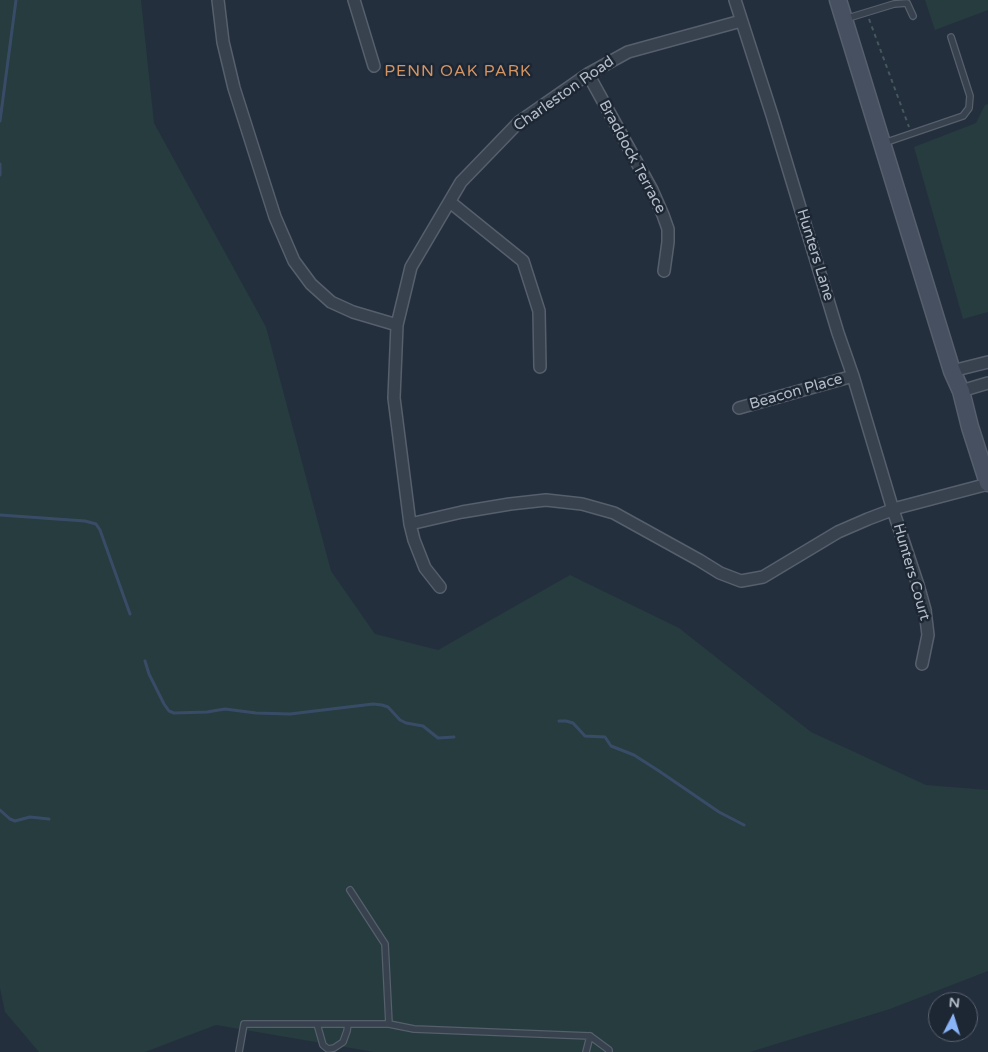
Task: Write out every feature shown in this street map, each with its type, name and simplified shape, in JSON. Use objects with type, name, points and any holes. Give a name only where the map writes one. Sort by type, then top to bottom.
[{"type":"main road","points":[[838,0],[952,371],[961,391],[970,428],[988,483]]},
{"type":"street","points":[[218,0],[223,42],[234,88],[275,218],[294,261],[311,284],[332,302],[353,312],[397,325]]},
{"type":"street","points":[[354,0],[374,66]]},
{"type":"street","name":"Hunters Lane","points":[[735,0],[893,510]]},
{"type":"street","name":"Charleston Road","points":[[440,587],[431,577],[421,560],[410,524],[394,398],[397,325],[411,267],[461,182],[520,122],[588,74],[628,52],[741,21]]},
{"type":"street","name":"Braddock Terrace","points":[[588,74],[649,184],[664,215],[668,229],[664,271]]},
{"type":"street","points":[[450,202],[523,261],[539,311],[540,367]]},
{"type":"street","points":[[952,371],[988,362]]},
{"type":"street","name":"Beacon Place","points":[[739,408],[853,376]]},
{"type":"street","points":[[961,391],[988,383]]},
{"type":"street","points":[[410,524],[462,512],[510,504],[546,500],[582,504],[614,513],[692,555],[720,573],[741,581],[763,577],[838,532],[893,510],[988,483]]},
{"type":"street","name":"Hunters Court","points":[[893,510],[924,610],[928,634],[922,664]]},
{"type":"lane","points":[[844,19],[894,4],[907,3],[913,16]]},
{"type":"lane","points":[[882,143],[963,116],[969,108],[970,96],[951,37]]},
{"type":"lane","points":[[350,890],[385,944],[389,1024]]},
{"type":"lane","points":[[239,1052],[244,1024],[389,1024],[414,1029],[590,1036],[610,1050],[610,1052]]},
{"type":"lane","points":[[317,1024],[323,1045],[328,1050],[344,1042],[348,1031],[348,1024]]},
{"type":"lane","points":[[586,1052],[590,1036]]},
{"type":"path","points":[[866,13],[911,133]]},
{"type":"green space","points":[[0,0],[141,0],[154,123],[266,327],[331,571],[375,634],[438,650],[570,575],[679,628],[811,732],[926,785],[988,790],[988,971],[934,992],[928,992],[928,994],[890,1009],[750,1052],[374,1052],[216,1025],[145,1052],[39,1052],[5,1012],[0,988]]},
{"type":"green space","points":[[925,0],[988,0],[988,10],[935,30]]},
{"type":"green space","points":[[988,104],[988,312],[963,319],[914,147],[976,123],[985,105]]},
{"type":"waterway","points":[[0,121],[16,0]]},
{"type":"waterway","points":[[0,164],[0,175]]},
{"type":"waterway","points":[[0,515],[85,521],[96,524],[100,530],[130,614]]},
{"type":"waterway","points":[[145,661],[149,674],[164,704],[169,711],[174,713],[207,712],[225,709],[256,713],[290,714],[373,704],[388,707],[400,720],[423,726],[438,738],[454,737]]},
{"type":"waterway","points":[[559,721],[573,723],[585,736],[605,737],[611,746],[634,755],[719,812],[744,825]]},
{"type":"waterway","points":[[0,810],[15,821],[30,817],[49,819]]},
{"type":"district","name":"PENN OAK PARK","points":[[458,72]]}]
